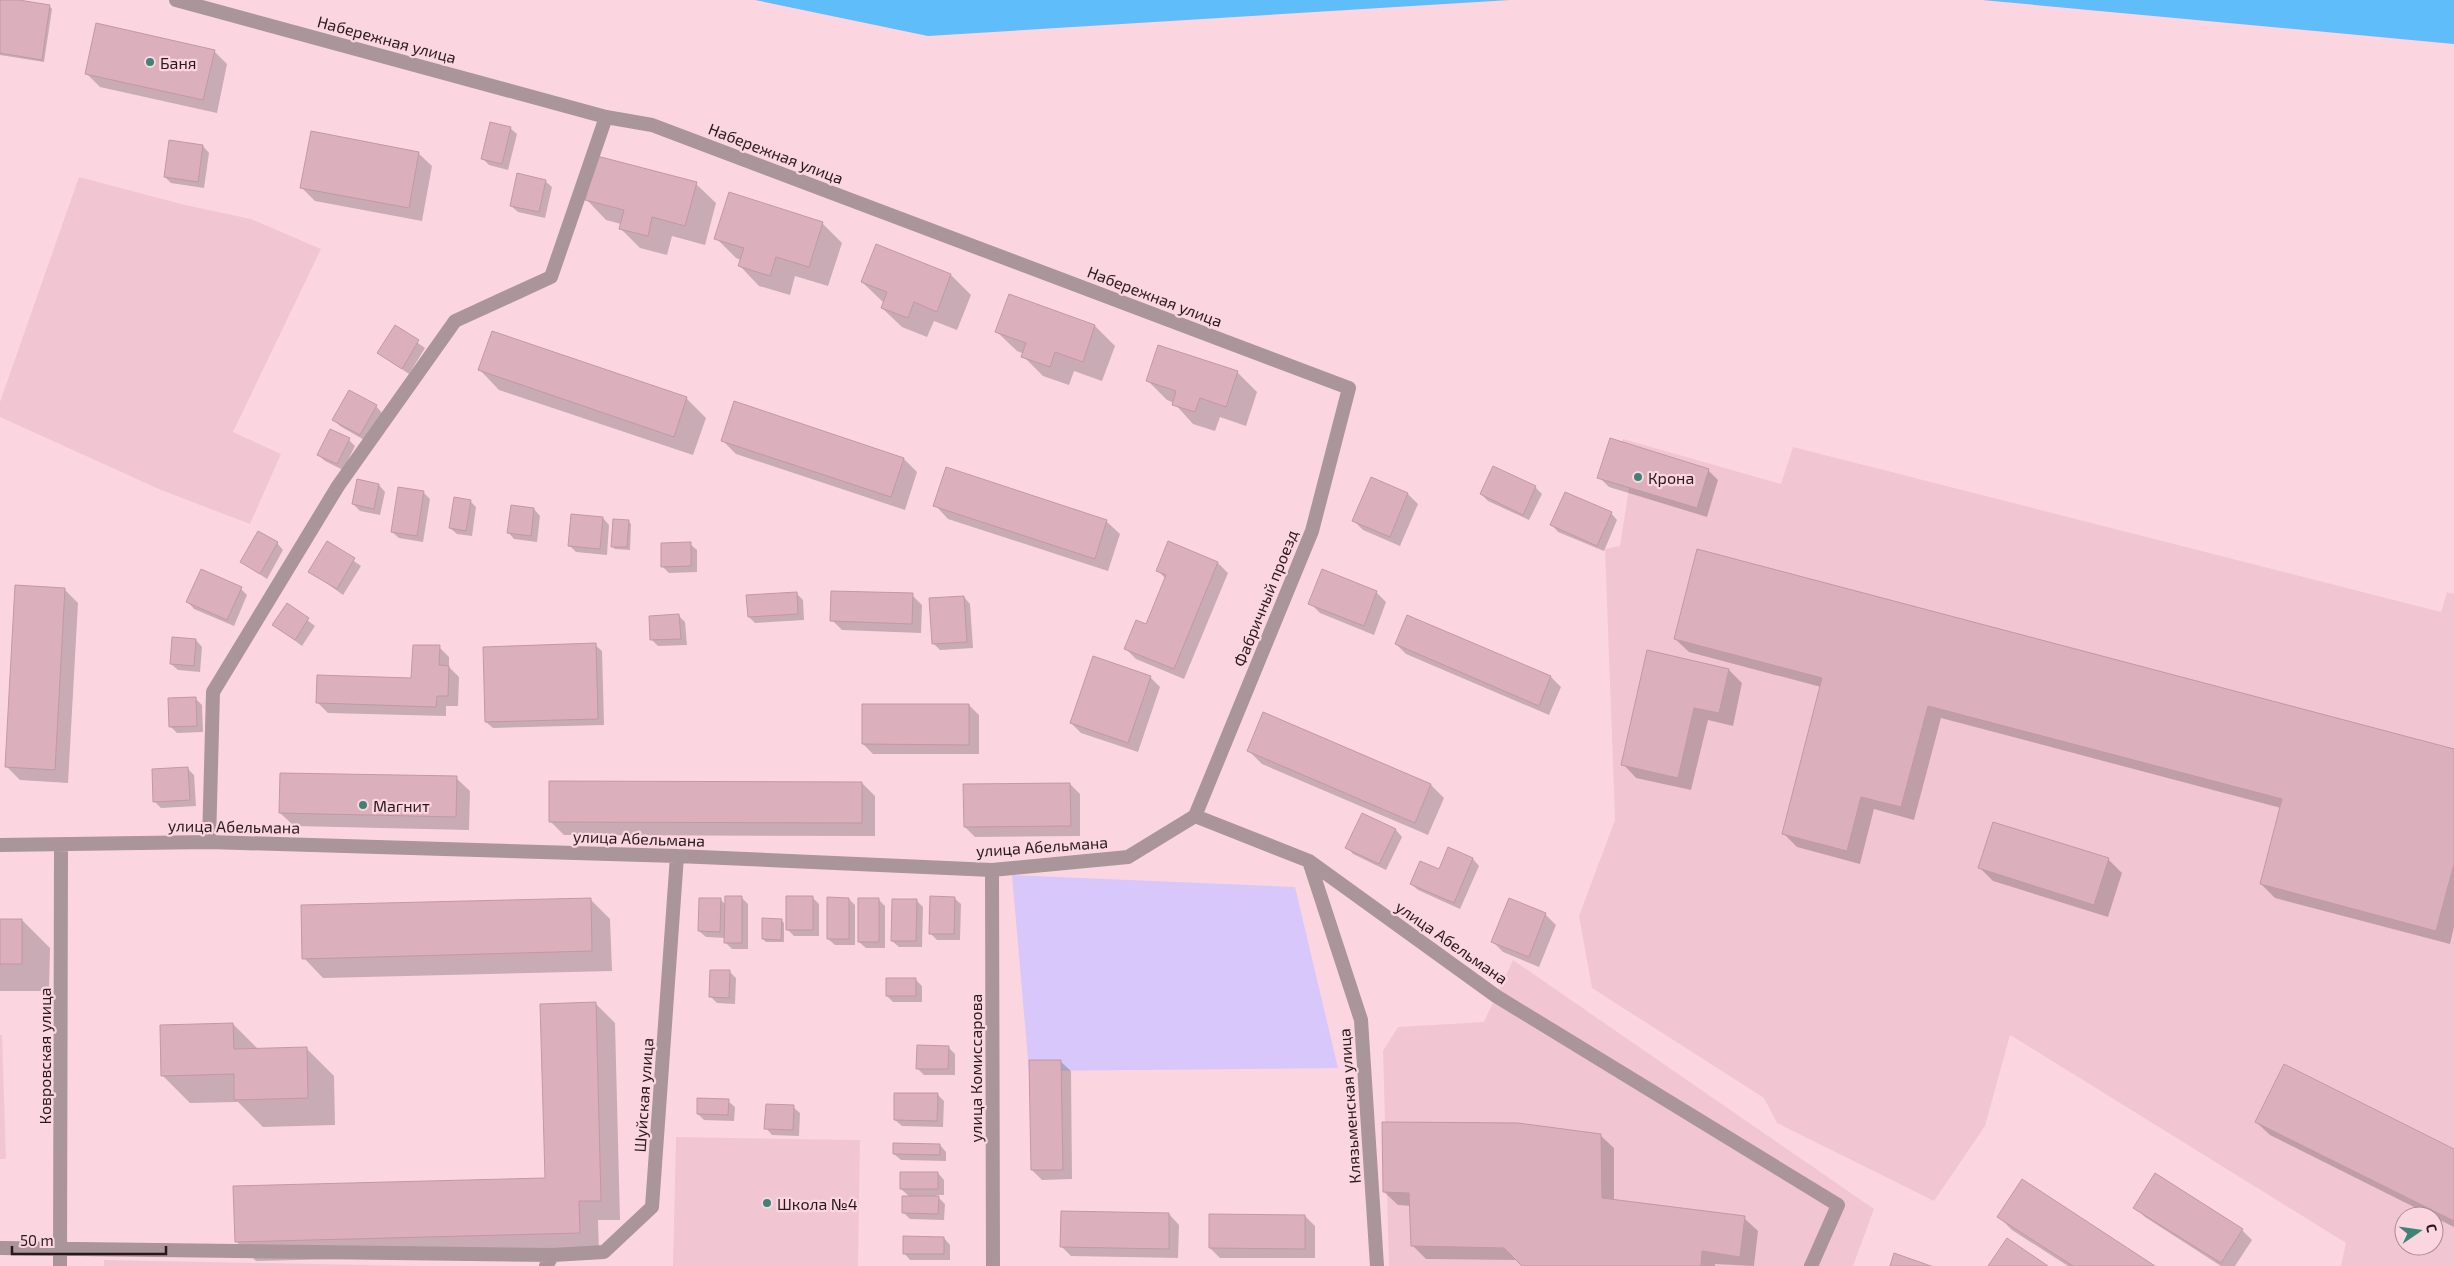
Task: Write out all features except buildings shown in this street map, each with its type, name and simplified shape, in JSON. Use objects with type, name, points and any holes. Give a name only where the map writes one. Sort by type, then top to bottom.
[{"type":"street","name":"Набережная улица","points":[[176,0],[606,117],[652,125],[1349,388]]},
{"type":"street","points":[[209,842],[213,692],[338,486],[455,321],[551,277],[606,117]]},
{"type":"street","name":"Фабричный проезд","points":[[1195,816],[1312,531],[1349,388]]},
{"type":"street","name":"улица Абельмана","points":[[0,845],[209,842],[677,856],[992,870],[1128,857],[1195,816],[1309,861],[1496,996],[1838,1205],[1811,1266]]},
{"type":"street","name":"Ковровская улица","points":[[60,1266],[61,845]]},
{"type":"street","name":"Шуйская улица","points":[[0,1248],[549,1260],[604,1252],[652,1207],[677,856]]},
{"type":"street","name":"Клязьменская улица","points":[[1309,861],[1361,1020],[1376,1266]]},
{"type":"street","name":"улица Комиссарова","points":[[992,870],[994,1266]]},
{"type":"shaded area","points":[[79,177],[185,205],[251,219],[321,249],[233,432],[281,454],[250,524],[161,490],[0,417],[0,402]]},
{"type":"shaded area","points":[[1623,439],[1781,484],[1793,447],[2441,612],[2447,592],[2454,594],[2454,1266],[2341,1266],[2346,1243],[2010,1035],[1985,1126],[1934,1201],[1777,1123],[1764,1098],[1592,988],[1579,916],[1615,820],[1605,549],[1620,546],[1629,488],[1612,482]]},
{"type":"shaded area","points":[[1012,875],[1295,887],[1338,1068],[1029,1071]]},
{"type":"shaded area","points":[[1513,960],[1874,1209],[1853,1266],[1389,1266],[1383,1051],[1398,1027],[1484,1022]]},
{"type":"shaded area","points":[[0,1035],[2,1035],[6,1159],[0,1159]]},
{"type":"shaded area","name":"Школа №4","points":[[676,1137],[860,1140],[858,1266],[673,1266]]},
{"type":"shaded area","points":[[104,1260],[419,1266],[104,1266]]},
{"type":"water","points":[[755,0],[1510,0],[928,36]]},
{"type":"water","points":[[1982,0],[2454,0],[2454,44]]},
{"type":"place","name":"Баня","points":[[150,62]]},
{"type":"place","name":"Крона","points":[[1638,477]]},
{"type":"place","name":"Магнит","points":[[363,805]]},
{"type":"place","name":"Школа №4","points":[[767,1203]]}]
